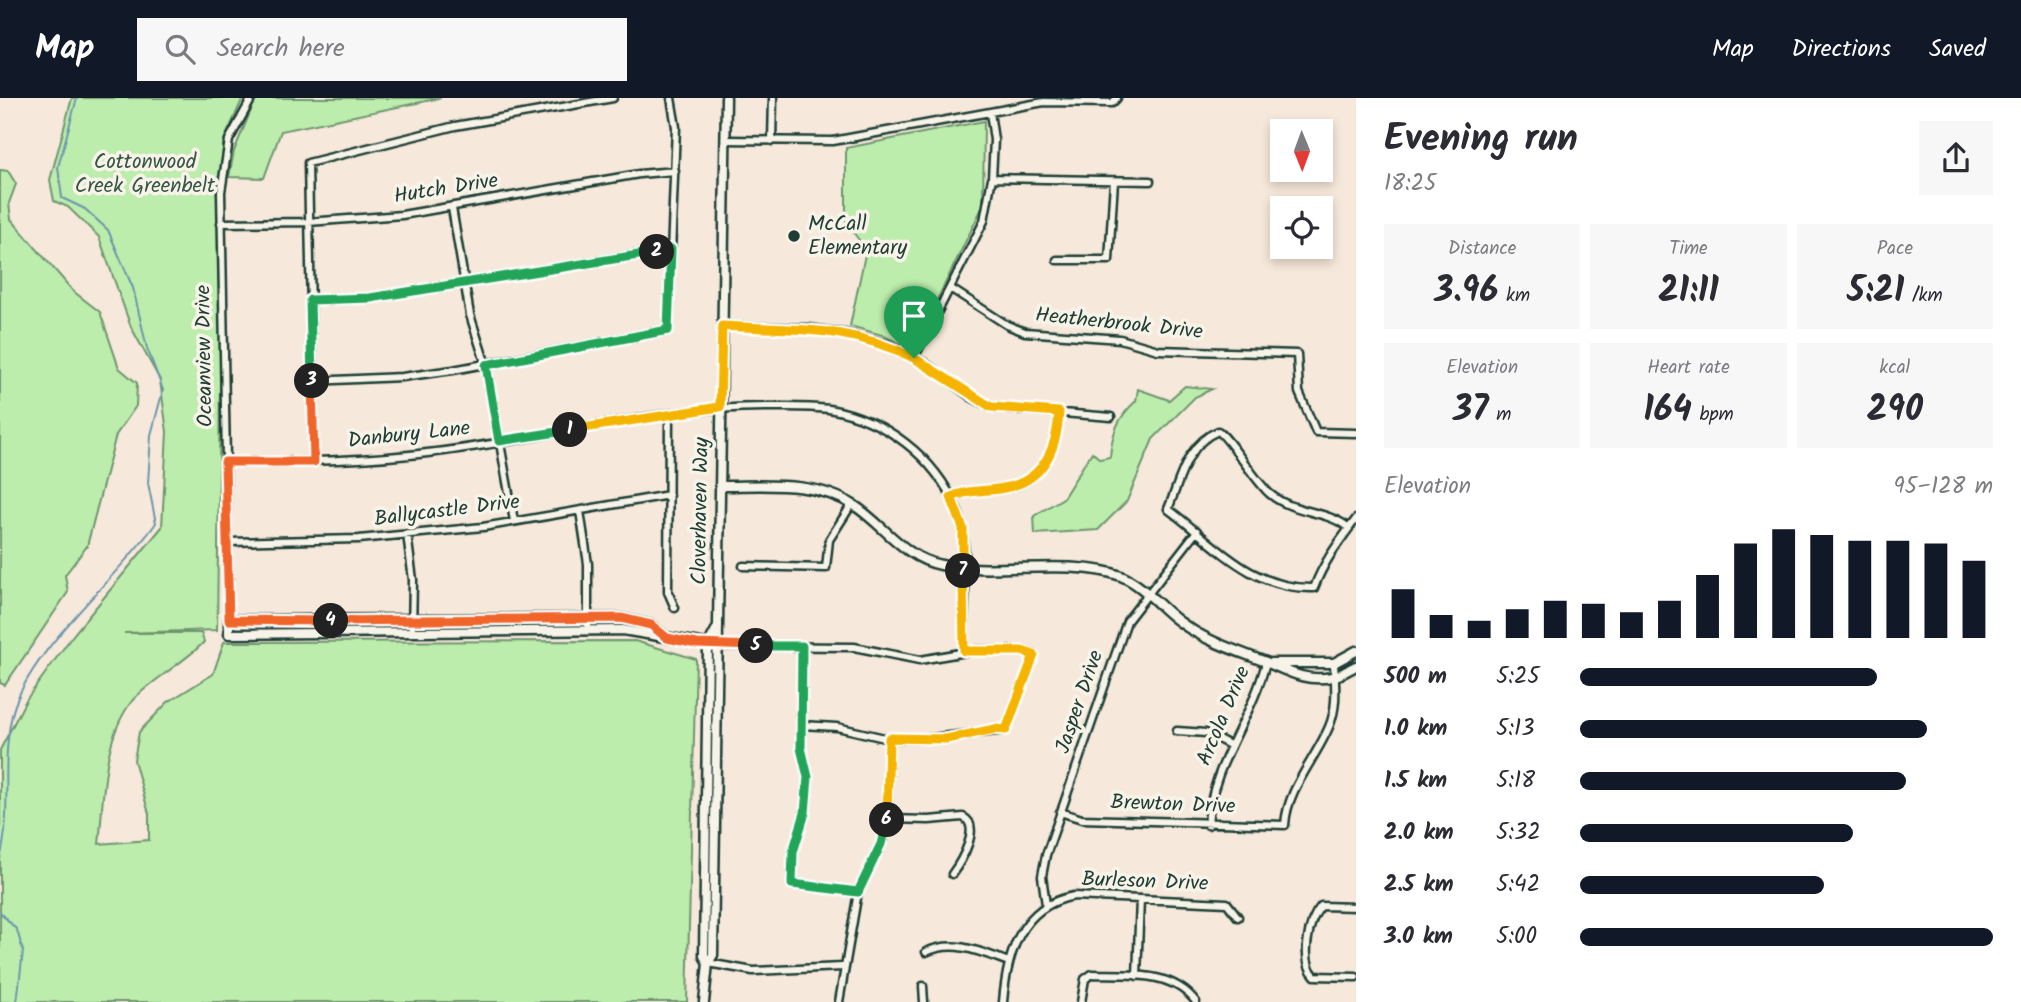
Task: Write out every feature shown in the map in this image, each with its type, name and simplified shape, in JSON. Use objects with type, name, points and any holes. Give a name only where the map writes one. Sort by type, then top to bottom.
[{"type":"street","name":"Oceanview Drive","points":[[229,620],[221,192],[229,140],[252,98]]},
{"type":"street","points":[[314,462],[308,163],[455,126],[613,98]]},
{"type":"street","points":[[312,381],[402,377],[486,365],[668,330],[676,127],[671,98]]},
{"type":"street","name":"Cloverhaven Way","points":[[704,1002],[708,963],[713,955],[726,98]]},
{"type":"street","points":[[772,141],[773,98]]},
{"type":"street","points":[[725,140],[833,141],[1044,102],[1112,103],[1117,98]]},
{"type":"street","points":[[914,358],[984,221],[992,178],[994,140],[990,112]]},
{"type":"street","name":"Hutch Drive","points":[[221,223],[309,222],[452,208],[639,174],[675,172]]},
{"type":"street","points":[[992,178],[1150,181]]},
{"type":"street","points":[[1057,260],[1110,260],[1114,181]]},
{"type":"street","points":[[452,208],[470,315],[486,365],[514,521]]},
{"type":"street","points":[[310,300],[370,298],[465,285],[671,249]]},
{"type":"street","name":"Heatherbrook Drive","points":[[950,288],[1007,326],[1025,332],[1118,338],[1158,350],[1297,354],[1299,392],[1316,432],[1356,433]]},
{"type":"street","points":[[722,326],[831,330],[887,344],[991,407],[1111,417]]},
{"type":"street","name":"Danbury Lane","points":[[225,462],[314,462],[436,452],[720,407],[816,408],[861,418],[907,443],[926,461],[951,497],[963,528],[964,651]]},
{"type":"street","points":[[951,497],[972,490],[1007,488],[1029,479],[1052,452],[1058,435],[1059,412]]},
{"type":"street","points":[[669,414],[668,592],[674,608]]},
{"type":"street","points":[[1349,528],[1330,516],[1285,504],[1269,493],[1249,472],[1222,432],[1208,436],[1187,459],[1168,509],[1225,557],[1255,576],[1285,586],[1314,589],[1328,556],[1356,519]]},
{"type":"street","points":[[720,486],[799,486],[852,504],[886,534],[913,553],[937,564],[963,568],[1105,572],[1122,577],[1147,592],[1200,636],[1298,677],[1334,677],[1356,666]]},
{"type":"street","name":"Ballycastle Drive","points":[[228,542],[407,534],[514,521],[669,495]]},
{"type":"street","points":[[743,566],[826,568],[829,540],[852,504]]},
{"type":"street","points":[[580,511],[588,564],[589,630]]},
{"type":"street","name":"Jasper Drive","points":[[1046,905],[1042,876],[1060,812],[1127,621],[1197,531]]},
{"type":"street","points":[[407,534],[413,580],[412,632]]},
{"type":"street","points":[[667,638],[651,625],[621,618],[229,620],[229,634],[623,630],[667,638],[708,645],[854,647],[920,660],[942,658],[964,651],[1022,651],[1034,655],[1006,730],[995,729],[946,739],[889,738],[854,729],[801,725]]},
{"type":"street","name":"Cloverhaven Way","points":[[708,963],[704,956],[708,645],[716,630]]},
{"type":"street","points":[[802,646],[801,748],[808,777],[805,813],[793,852],[792,884],[858,892]]},
{"type":"street","points":[[1266,662],[1334,663],[1356,651]]},
{"type":"street","name":"Arcola Drive","points":[[1208,825],[1216,776],[1258,691],[1266,662]]},
{"type":"street","points":[[1334,663],[1334,677]]},
{"type":"street","name":"Brewton Drive","points":[[1060,812],[1082,819],[1208,825],[1285,825],[1292,795],[1330,726],[1336,703],[1334,677]]},
{"type":"street","points":[[1177,731],[1206,733],[1230,745]]},
{"type":"street","points":[[839,1002],[842,967],[858,892],[881,844],[888,819],[889,738]]},
{"type":"street","points":[[888,819],[968,819],[971,824],[966,849],[952,874]]},
{"type":"street","name":"Burleson Drive","points":[[1046,905],[1074,896],[1227,903],[1238,917]]},
{"type":"street","points":[[1137,976],[1140,899]]},
{"type":"street","points":[[1003,1002],[1009,962],[1020,931],[1029,919],[1046,905]]},
{"type":"street","points":[[1356,907],[1321,906],[1309,935],[1308,968],[1315,976],[1356,977]]},
{"type":"street","points":[[926,952],[940,946],[957,946],[1009,962]]},
{"type":"street","points":[[708,963],[753,971],[842,967]]},
{"type":"street","points":[[1081,1002],[1085,979],[1088,976],[1137,976],[1172,981],[1189,992],[1196,1002]]},
{"type":"street","points":[[923,986],[924,1002]]},
{"type":"green space","name":"Cottonwood Creek Greenbelt","points":[[72,98],[243,98],[223,143],[217,630],[124,633],[201,633],[204,642],[139,694],[122,716],[106,770],[99,844],[149,840],[149,814],[134,760],[139,732],[168,702],[213,674],[224,642],[635,641],[696,659],[687,1002],[0,1002],[0,750],[26,700],[73,635],[162,527],[167,432],[160,380],[131,327],[99,237],[68,207],[54,201],[50,180]]},
{"type":"green space","points":[[256,98],[441,98],[281,131],[264,178],[229,177],[234,151]]},
{"type":"green space","points":[[984,121],[983,206],[913,349],[882,335],[850,326],[866,250],[846,222],[846,148]]},
{"type":"green space","points":[[0,170],[8,171],[16,184],[9,203],[11,219],[73,291],[100,312],[119,368],[137,383],[136,406],[116,435],[87,546],[65,575],[68,592],[5,685],[0,683]]},
{"type":"green space","points":[[1185,386],[1212,389],[1195,397],[1153,439],[1127,501],[1098,530],[1035,534],[1034,516],[1063,498],[1092,452],[1100,459],[1110,457],[1117,426],[1136,401],[1138,389],[1169,400]]},
{"type":"waterway","points":[[0,859],[6,822],[9,734],[12,715],[21,691],[54,641],[156,523],[148,483],[151,435],[163,390],[147,348],[133,288],[108,230],[85,209],[62,198],[58,167],[77,98]]},
{"type":"waterway","points":[[0,912],[17,930],[23,951],[17,1002]]},
{"type":"place","name":"McCall Elementary","points":[[794,236]]},
{"type":"route","points":[[671,249],[668,330],[486,365],[499,441],[720,407],[722,326],[831,330],[887,344],[914,358],[943,374],[982,404],[998,409],[1059,412],[1058,435],[1048,460],[1029,479],[1007,488],[972,490],[951,497],[963,531],[964,651],[1022,651],[1034,655],[1006,730],[995,729],[946,739],[889,738],[888,819],[881,844],[858,892],[792,884],[793,852],[805,813],[808,777],[801,748],[802,646],[697,644],[667,638],[651,625],[621,618],[229,620],[225,462],[314,462],[310,300],[370,298],[465,285],[671,249]]}]
